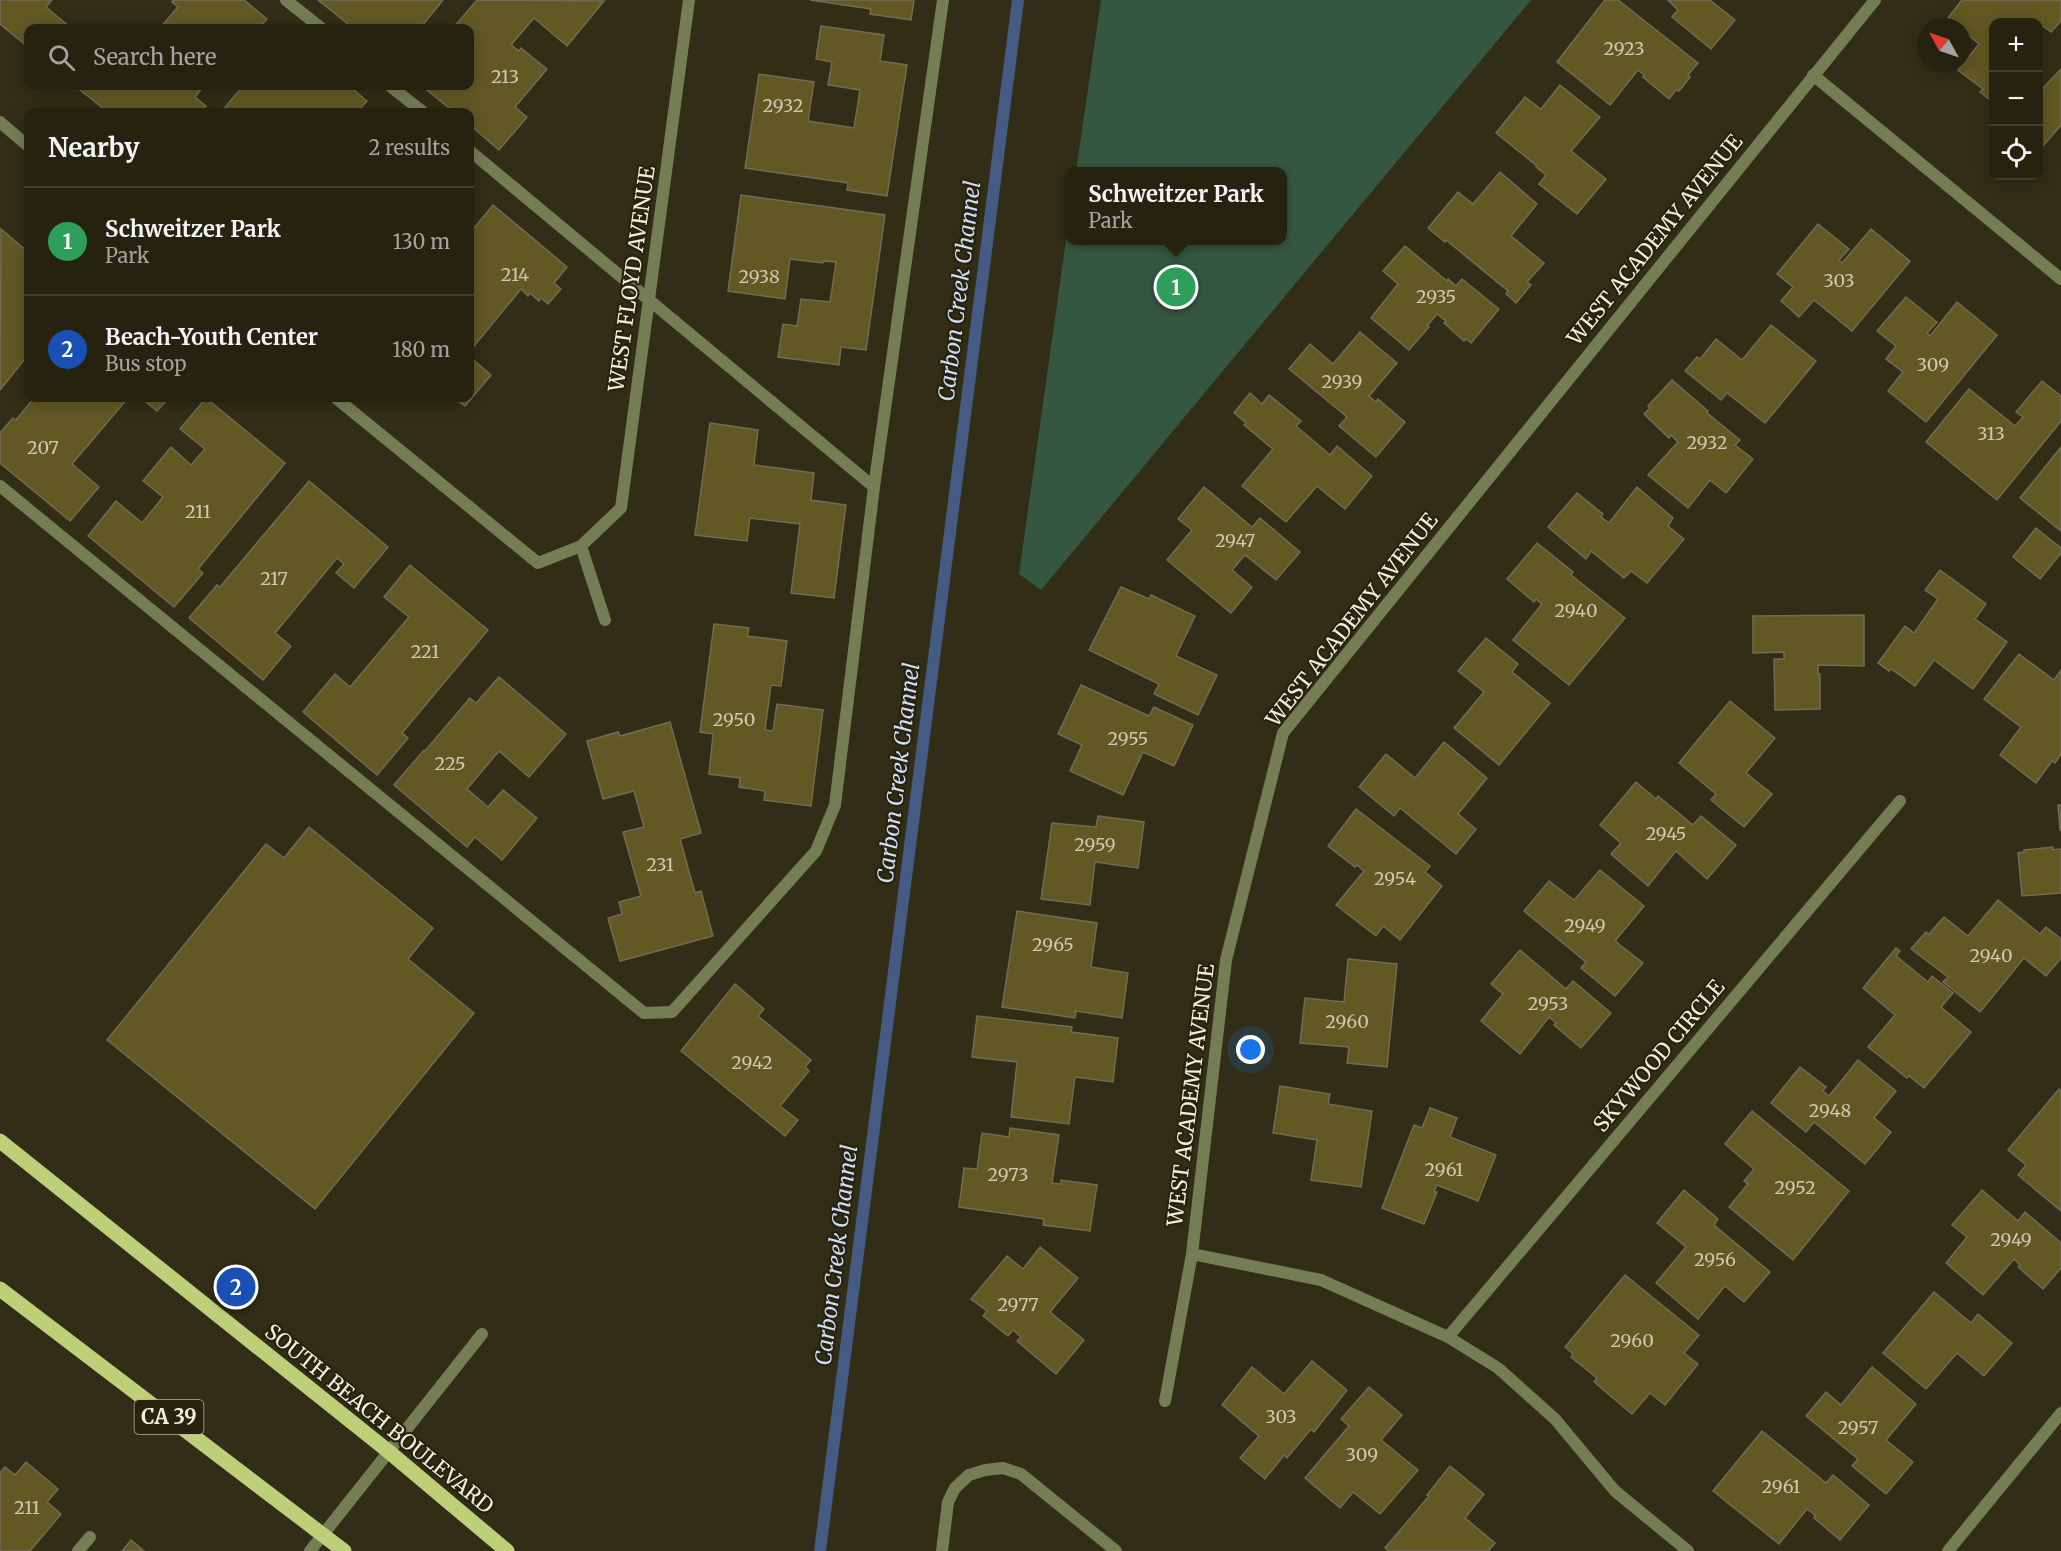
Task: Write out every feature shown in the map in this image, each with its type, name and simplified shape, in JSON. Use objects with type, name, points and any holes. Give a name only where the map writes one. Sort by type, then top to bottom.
[{"type":"main road","name":"SOUTH BEACH BOULEVARD","points":[[0,1141],[388,1451],[507,1551]]},
{"type":"main road","name":"CA 39","points":[[0,1289],[344,1551]]},
{"type":"street","points":[[286,0],[316,24]]},
{"type":"street","name":"WEST FLOYD AVENUE","points":[[581,546],[621,508],[689,0]]},
{"type":"street","points":[[0,486],[644,1013],[672,1012],[816,851],[835,805],[874,487],[943,0]]},
{"type":"street","name":"WEST ACADEMY AVENUE","points":[[1165,1401],[1192,1254],[1226,960],[1283,733],[1875,0]]},
{"type":"street","points":[[1813,75],[2061,279]]},
{"type":"street","points":[[395,90],[418,108]]},
{"type":"street","points":[[0,122],[24,143]]},
{"type":"street","points":[[474,154],[874,487]]},
{"type":"street","points":[[341,402],[538,563],[581,546],[605,620]]},
{"type":"street","name":"SKYWOOD CIRCLE","points":[[1448,1337],[1900,801]]},
{"type":"street","points":[[1192,1254],[1321,1280],[1448,1337],[1498,1368],[1555,1419],[1615,1491],[1688,1551]]},
{"type":"street","points":[[310,1551],[482,1334]]},
{"type":"street","points":[[1948,1551],[2061,1413]]},
{"type":"street","points":[[942,1551],[948,1502],[955,1488],[969,1475],[1003,1468],[1021,1474],[1116,1551]]},
{"type":"street","points":[[78,1551],[90,1538]]},
{"type":"green space","points":[[1101,0],[1531,0],[1041,590],[1019,574],[1065,245],[1287,245],[1287,167],[1077,167]]},
{"type":"building","points":[[0,0],[52,0],[46,7],[66,24],[24,24],[24,44],[0,24]]},
{"type":"building","points":[[173,0],[244,0],[267,19],[263,24],[163,24],[178,7],[172,2]]},
{"type":"building","points":[[318,0],[443,0],[423,24],[348,24]]},
{"type":"building","points":[[477,0],[604,1],[567,46],[534,18],[511,45],[519,51],[521,48],[547,69],[515,107],[527,117],[499,150],[474,128],[474,108],[449,108],[427,90],[474,90],[474,24],[456,24]]},
{"type":"building","points":[[810,0],[914,0],[911,20],[870,14],[871,9]]},
{"type":"building","points":[[1605,0],[1618,0],[1698,63],[1679,91],[1676,90],[1669,99],[1638,70],[1610,105],[1557,62]]},
{"type":"building","points":[[1668,0],[1710,0],[1735,20],[1711,49],[1672,17],[1678,10]]},
{"type":"building","points":[[1962,0],[2061,0],[2061,21],[2051,32],[2043,26],[2043,18],[1989,18],[1989,99],[1980,92],[1983,89],[1961,72],[1971,72],[1971,54],[1979,44],[1971,37],[1971,18],[1948,18]]},
{"type":"building","points":[[821,26],[884,35],[880,61],[907,65],[887,196],[847,190],[848,183],[745,168],[759,74],[814,82],[808,121],[854,128],[860,90],[828,85],[832,62],[816,59]]},
{"type":"building","points":[[2061,69],[2061,125],[2043,146],[2043,126],[2043,88]]},
{"type":"building","points":[[1560,85],[1600,117],[1571,151],[1606,179],[1577,214],[1539,184],[1546,175],[1537,166],[1496,133],[1525,97],[1541,109]]},
{"type":"building","points":[[80,90],[201,90],[195,97],[206,106],[204,108],[103,108]]},
{"type":"building","points":[[240,90],[354,90],[367,101],[361,108],[224,108]]},
{"type":"building","points":[[1500,172],[1537,204],[1511,236],[1544,263],[1527,282],[1531,285],[1516,303],[1506,294],[1508,291],[1428,228],[1458,192],[1473,204]]},
{"type":"building","points":[[741,195],[885,215],[866,350],[841,347],[839,365],[778,357],[783,324],[797,326],[801,299],[830,302],[836,262],[823,261],[823,263],[790,259],[785,299],[728,291]]},
{"type":"building","points":[[493,205],[567,267],[554,283],[561,289],[548,304],[541,298],[539,301],[530,293],[528,296],[521,289],[474,346],[474,228]]},
{"type":"building","points":[[1818,224],[1849,249],[1839,260],[1842,263],[1871,229],[1910,261],[1852,331],[1814,300],[1799,317],[1781,301],[1793,287],[1777,274]]},
{"type":"building","points":[[1,229],[24,249],[24,360],[0,390]]},
{"type":"building","points":[[1405,246],[1447,281],[1448,279],[1456,286],[1462,279],[1499,309],[1471,343],[1466,339],[1464,341],[1437,314],[1409,350],[1371,318],[1398,284],[1383,271]]},
{"type":"building","points":[[1906,297],[1937,322],[1927,333],[1930,336],[1957,302],[1997,335],[1926,422],[1888,391],[1903,372],[1886,359],[1896,346],[1877,331]]},
{"type":"building","points":[[1771,325],[1816,361],[1765,423],[1727,393],[1721,400],[1685,371],[1697,357],[1700,359],[1716,339],[1742,360]]},
{"type":"building","points":[[1360,332],[1397,363],[1369,396],[1376,402],[1378,399],[1405,422],[1376,457],[1339,426],[1347,417],[1289,369],[1310,344],[1333,364]]},
{"type":"building","points":[[474,360],[491,375],[474,395]]},
{"type":"building","points":[[1672,380],[1740,440],[1735,445],[1753,459],[1726,493],[1710,480],[1688,508],[1648,475],[1678,442],[1671,435],[1669,438],[1644,414],[1650,408],[1648,406]]},
{"type":"building","points":[[2042,381],[2061,396],[2061,421],[1997,500],[1926,442],[1969,389],[2015,426],[2023,417],[2016,412]]},
{"type":"building","points":[[1250,393],[1262,404],[1269,395],[1301,421],[1296,426],[1330,455],[1337,446],[1372,476],[1345,509],[1317,486],[1286,522],[1242,486],[1273,449],[1244,425],[1246,423],[1234,413]]},
{"type":"building","points":[[31,402],[125,402],[72,464],[99,487],[70,521],[0,463],[0,433],[13,418],[16,420]]},
{"type":"building","points":[[146,402],[165,402],[157,411]]},
{"type":"building","points":[[203,402],[211,402],[285,463],[198,569],[203,573],[174,607],[88,536],[116,501],[142,523],[163,497],[143,481],[171,447],[191,465],[205,449],[180,429]]},
{"type":"building","points":[[710,423],[758,430],[754,465],[814,473],[811,500],[846,505],[834,598],[791,593],[800,524],[750,518],[747,541],[695,535]]},
{"type":"building","points":[[2061,447],[2061,531],[2020,498]]},
{"type":"building","points":[[309,481],[388,547],[354,588],[336,573],[344,564],[337,558],[275,633],[291,646],[263,680],[189,618],[217,585],[220,587]]},
{"type":"building","points":[[1204,487],[1252,527],[1260,518],[1300,552],[1276,580],[1245,555],[1232,570],[1252,587],[1231,613],[1167,560],[1192,530],[1178,519]]},
{"type":"building","points":[[1637,487],[1673,518],[1668,526],[1684,539],[1647,583],[1631,571],[1624,578],[1591,551],[1586,559],[1548,527],[1577,493],[1603,514],[1601,517],[1609,523]]},
{"type":"building","points":[[2036,528],[2061,548],[2061,553],[2040,579],[2013,557]]},
{"type":"building","points":[[1537,543],[1573,572],[1571,575],[1625,618],[1569,685],[1513,640],[1542,604],[1536,599],[1534,602],[1507,579]]},
{"type":"building","points":[[410,565],[488,630],[402,733],[408,738],[377,775],[303,712],[335,674],[350,687],[409,617],[384,597]]},
{"type":"building","points":[[1940,570],[1986,604],[1975,619],[2007,642],[1973,689],[1934,660],[1915,686],[1878,663],[1905,626],[1914,633],[1938,599],[1925,590]]},
{"type":"building","points":[[1121,587],[1149,599],[1151,595],[1195,616],[1176,656],[1217,675],[1198,715],[1154,694],[1159,684],[1089,650]]},
{"type":"building","points":[[1864,615],[1864,666],[1818,665],[1820,709],[1775,710],[1774,659],[1784,659],[1784,652],[1753,653],[1753,616]]},
{"type":"building","points":[[714,624],[749,628],[747,636],[787,641],[781,686],[771,685],[765,730],[773,731],[777,704],[823,710],[811,806],[764,800],[765,791],[739,787],[740,778],[709,774],[713,734],[700,732]]},
{"type":"building","points":[[1486,638],[1518,664],[1512,672],[1550,703],[1499,765],[1454,728],[1484,692],[1458,671]]},
{"type":"building","points":[[2019,654],[2054,680],[2061,670],[2061,754],[2055,763],[2052,761],[2036,783],[2000,755],[2021,727],[1984,699]]},
{"type":"building","points":[[499,677],[566,734],[529,777],[499,751],[467,789],[488,807],[503,790],[537,818],[502,860],[475,837],[467,847],[394,785],[470,698],[476,703]]},
{"type":"building","points":[[1081,685],[1149,716],[1154,707],[1193,725],[1174,766],[1143,752],[1123,795],[1070,771],[1082,745],[1058,734]]},
{"type":"building","points":[[1730,701],[1775,738],[1746,773],[1772,794],[1744,827],[1711,800],[1716,794],[1679,763]]},
{"type":"building","points":[[670,722],[701,833],[680,839],[695,893],[701,891],[713,936],[620,961],[608,918],[622,914],[619,902],[641,896],[623,832],[644,827],[634,791],[603,799],[587,741],[618,732],[620,736]]},
{"type":"building","points":[[1444,742],[1487,778],[1458,814],[1476,829],[1456,854],[1400,808],[1394,816],[1359,787],[1386,754],[1415,778]]},
{"type":"building","points":[[1636,782],[1656,799],[1658,796],[1693,825],[1701,816],[1736,845],[1707,879],[1676,851],[1648,886],[1611,854],[1621,843],[1600,825]]},
{"type":"building","points":[[2058,805],[2061,805],[2061,830],[2060,830]]},
{"type":"building","points":[[1356,809],[1430,866],[1425,872],[1442,886],[1400,940],[1383,926],[1376,936],[1336,905],[1364,871],[1357,865],[1355,867],[1328,846]]},
{"type":"building","points":[[1098,816],[1144,822],[1138,868],[1095,862],[1090,905],[1041,899],[1052,823],[1096,827]]},
{"type":"building","points":[[309,827],[433,928],[408,959],[474,1013],[315,1209],[107,1040],[266,844],[284,858]]},
{"type":"building","points":[[2053,847],[2053,850],[2061,849],[2061,893],[2022,896],[2018,853],[2024,850]]},
{"type":"building","points":[[1600,870],[1644,906],[1615,941],[1643,963],[1615,996],[1581,968],[1586,962],[1524,911],[1549,881],[1574,900]]},
{"type":"building","points":[[1998,900],[2040,934],[2046,927],[2061,939],[2061,958],[2046,976],[2024,958],[1980,1012],[1943,982],[1948,977],[1911,949],[1944,917],[1968,936]]},
{"type":"building","points":[[1017,911],[1097,923],[1091,967],[1128,973],[1122,1018],[1076,1011],[1075,1018],[1002,1007]]},
{"type":"building","points":[[1896,948],[1900,951],[1896,956],[1928,982],[1932,976],[1953,993],[1941,1007],[1971,1032],[1924,1088],[1909,1076],[1907,1078],[1868,1047],[1895,1015],[1863,988]]},
{"type":"building","points":[[1520,950],[1566,989],[1573,981],[1611,1013],[1581,1048],[1554,1025],[1556,1023],[1549,1017],[1520,1054],[1481,1021],[1503,994],[1491,984]]},
{"type":"building","points":[[1348,959],[1397,964],[1387,1067],[1347,1063],[1349,1047],[1300,1043],[1305,998],[1344,1002]]},
{"type":"building","points":[[735,984],[764,1009],[758,1016],[811,1060],[805,1067],[809,1071],[780,1106],[798,1120],[785,1136],[681,1051]]},
{"type":"building","points":[[977,1016],[1072,1027],[1071,1032],[1118,1038],[1113,1082],[1075,1077],[1069,1124],[1011,1117],[1017,1062],[972,1057]]},
{"type":"building","points":[[1858,1060],[1896,1091],[1874,1118],[1891,1132],[1865,1164],[1814,1122],[1806,1132],[1771,1103],[1800,1067],[1826,1087],[1823,1091],[1829,1096]]},
{"type":"building","points":[[1280,1086],[1330,1094],[1328,1104],[1372,1111],[1361,1187],[1311,1180],[1317,1140],[1273,1133]]},
{"type":"building","points":[[2059,1089],[2061,1091],[2061,1211],[2018,1175],[2026,1165],[2008,1150]]},
{"type":"building","points":[[1430,1108],[1457,1118],[1450,1137],[1496,1155],[1478,1201],[1437,1185],[1434,1192],[1437,1192],[1424,1224],[1382,1208],[1414,1125],[1422,1128]]},
{"type":"building","points":[[1752,1111],[1849,1191],[1793,1260],[1729,1207],[1748,1184],[1744,1181],[1754,1169],[1725,1144]]},
{"type":"building","points":[[1010,1128],[1059,1135],[1052,1183],[1061,1184],[1061,1180],[1097,1185],[1090,1231],[1043,1225],[1044,1219],[959,1207],[964,1168],[977,1169],[982,1133],[1009,1137]]},
{"type":"building","points":[[1684,1190],[1718,1219],[1714,1225],[1770,1272],[1744,1302],[1725,1286],[1698,1319],[1656,1283],[1686,1247],[1657,1223]]},
{"type":"building","points":[[1982,1190],[2018,1221],[2025,1212],[2061,1243],[2061,1268],[2043,1289],[2018,1267],[2020,1265],[2014,1259],[1983,1295],[1946,1263],[1967,1237],[1952,1225]]},
{"type":"building","points":[[1040,1247],[1078,1278],[1050,1312],[1084,1340],[1056,1374],[1017,1341],[1021,1337],[1013,1330],[1008,1336],[983,1316],[987,1311],[971,1299],[1007,1256],[1023,1269]]},
{"type":"building","points":[[1625,1275],[1699,1335],[1684,1353],[1698,1364],[1665,1405],[1650,1393],[1632,1414],[1594,1382],[1597,1378],[1571,1357],[1573,1354],[1565,1347]]},
{"type":"building","points":[[1934,1292],[1971,1323],[1978,1314],[2012,1343],[1984,1376],[1957,1353],[1926,1389],[1883,1353]]},
{"type":"building","points":[[1312,1361],[1347,1390],[1314,1432],[1311,1429],[1287,1458],[1284,1455],[1265,1479],[1240,1458],[1259,1436],[1222,1405],[1252,1367],[1284,1394]]},
{"type":"building","points":[[1872,1367],[1916,1404],[1886,1440],[1913,1462],[1886,1494],[1852,1466],[1858,1459],[1806,1416],[1826,1392],[1841,1405]]},
{"type":"building","points":[[1369,1387],[1402,1415],[1381,1440],[1418,1470],[1380,1514],[1353,1492],[1340,1508],[1305,1478],[1349,1426],[1341,1419]]},
{"type":"building","points":[[1762,1431],[1826,1483],[1833,1475],[1869,1505],[1840,1540],[1807,1509],[1779,1544],[1713,1491]]},
{"type":"building","points":[[26,1462],[58,1489],[47,1502],[61,1514],[30,1551],[0,1551],[0,1473],[5,1467],[15,1475]]},
{"type":"building","points":[[1450,1466],[1484,1494],[1465,1518],[1495,1543],[1488,1551],[1389,1551],[1385,1548],[1429,1496],[1427,1495]]},
{"type":"building","points":[[131,1540],[144,1551],[122,1551]]},
{"type":"waterway","name":"Carbon Creek Channel","points":[[820,1551],[1018,0]]},
{"type":"place","name":"Schweitzer Park","points":[[1176,287]]},
{"type":"place","name":"Beach-Youth Center","points":[[236,1287]]}]
